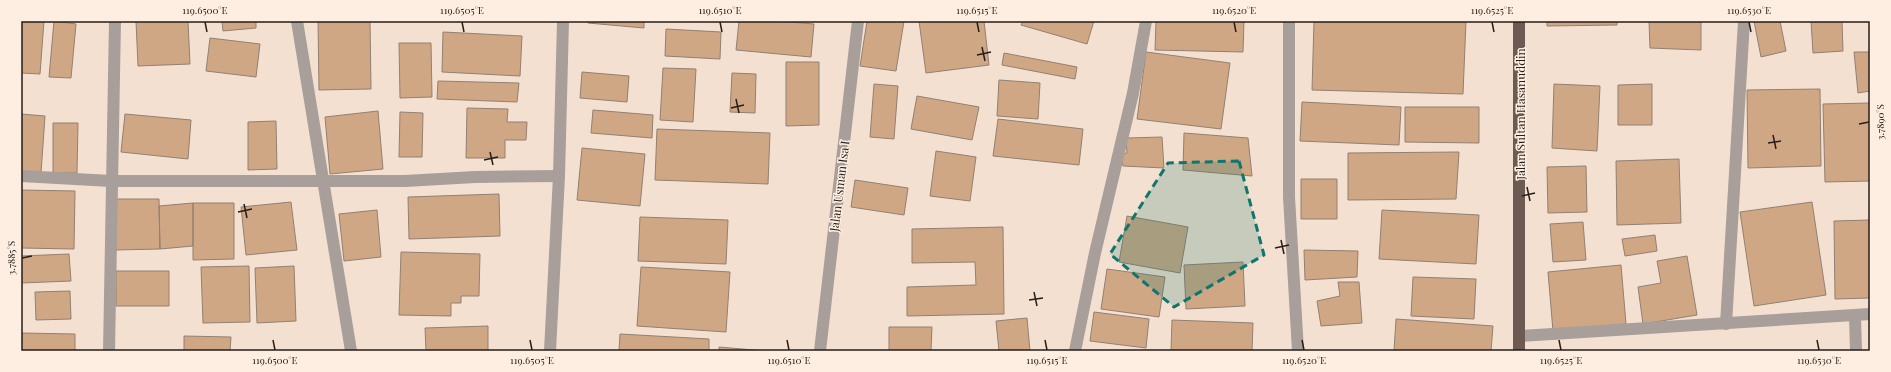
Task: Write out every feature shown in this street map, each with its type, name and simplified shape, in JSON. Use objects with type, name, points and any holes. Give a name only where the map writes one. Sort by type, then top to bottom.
[{"type":"highway","name":"Jalan Sultan Hasanuddin","points":[[1519,351],[1520,21]]},
{"type":"street","points":[[109,351],[115,21]]},
{"type":"street","points":[[297,21],[351,351]]},
{"type":"street","points":[[550,351],[559,176],[563,21]]},
{"type":"street","name":"Jalan Usman Isa I","points":[[820,351],[858,21]]},
{"type":"street","points":[[1075,351],[1094,253],[1133,93],[1146,21]]},
{"type":"street","points":[[1289,21],[1289,196],[1298,351]]},
{"type":"street","points":[[1726,324],[1744,21]]},
{"type":"street","points":[[21,176],[111,181],[405,181],[475,177],[559,176]]},
{"type":"street","points":[[1519,336],[1870,314]]},
{"type":"street","points":[[1855,316],[1856,351]]},
{"type":"highlighted area","points":[[1239,161],[1264,255],[1174,307],[1110,254],[1168,163]]},
{"type":"building","points":[[21,21],[44,21],[40,74],[21,73]]},
{"type":"building","points":[[54,21],[76,24],[71,78],[49,77]]},
{"type":"building","points":[[136,21],[188,21],[190,64],[138,66]]},
{"type":"building","points":[[222,21],[256,21],[256,28],[223,31]]},
{"type":"building","points":[[318,21],[370,21],[371,89],[319,90]]},
{"type":"building","points":[[588,21],[644,21],[644,28],[588,23]]},
{"type":"building","points":[[739,21],[776,21],[814,24],[811,57],[736,50]]},
{"type":"building","points":[[867,21],[904,21],[896,71],[860,66]]},
{"type":"building","points":[[919,21],[984,21],[989,65],[926,73]]},
{"type":"building","points":[[1023,21],[1094,21],[1087,44],[1021,25]]},
{"type":"building","points":[[1156,21],[1244,21],[1243,52],[1155,50]]},
{"type":"building","points":[[1314,21],[1466,21],[1463,94],[1312,90]]},
{"type":"building","points":[[1547,21],[1617,21],[1617,25],[1547,26]]},
{"type":"building","points":[[1649,21],[1701,21],[1701,50],[1650,48]]},
{"type":"building","points":[[1754,21],[1780,21],[1786,51],[1761,57]]},
{"type":"building","points":[[1811,21],[1842,21],[1843,51],[1813,53]]},
{"type":"building","points":[[666,29],[721,32],[720,59],[665,56]]},
{"type":"building","points":[[443,32],[522,36],[520,76],[442,72]]},
{"type":"building","points":[[210,38],[260,44],[256,77],[206,71]]},
{"type":"building","points":[[399,43],[431,43],[432,97],[400,98]]},
{"type":"building","points":[[1146,52],[1230,63],[1221,129],[1137,119]]},
{"type":"building","points":[[1854,52],[1870,52],[1870,91],[1858,93]]},
{"type":"building","points":[[1004,53],[1077,67],[1075,79],[1002,65]]},
{"type":"building","points":[[786,62],[819,62],[819,125],[786,126]]},
{"type":"building","points":[[663,68],[696,69],[693,122],[660,120]]},
{"type":"building","points":[[582,72],[629,76],[627,102],[580,98]]},
{"type":"building","points":[[732,73],[756,74],[755,113],[730,112]]},
{"type":"building","points":[[999,80],[1040,83],[1038,119],[997,116]]},
{"type":"building","points":[[438,81],[519,83],[517,102],[437,99]]},
{"type":"building","points":[[874,84],[898,86],[894,139],[870,137]]},
{"type":"building","points":[[1554,84],[1600,86],[1597,151],[1552,148]]},
{"type":"building","points":[[1652,84],[1652,125],[1618,125],[1618,85]]},
{"type":"building","points":[[1820,89],[1821,166],[1748,168],[1747,90]]},
{"type":"building","points":[[917,96],[979,107],[972,140],[911,129]]},
{"type":"building","points":[[1302,102],[1401,107],[1399,145],[1300,141]]},
{"type":"building","points":[[1870,103],[1870,181],[1825,182],[1823,104]]},
{"type":"building","points":[[1405,107],[1479,107],[1479,143],[1405,142]]},
{"type":"building","points":[[467,108],[508,109],[507,122],[527,122],[526,140],[505,140],[505,158],[466,158]]},
{"type":"building","points":[[593,110],[653,115],[652,138],[591,133]]},
{"type":"building","points":[[378,111],[383,169],[330,174],[325,117]]},
{"type":"building","points":[[400,112],[423,113],[422,157],[399,157]]},
{"type":"building","points":[[21,114],[45,116],[41,173],[21,172]]},
{"type":"building","points":[[125,114],[191,120],[188,159],[121,152]]},
{"type":"building","points":[[998,119],[1083,129],[1079,165],[993,156]]},
{"type":"building","points":[[276,121],[277,169],[248,170],[248,122]]},
{"type":"building","points":[[53,123],[78,123],[77,173],[53,173]]},
{"type":"building","points":[[657,129],[770,133],[768,184],[655,180]]},
{"type":"building","points":[[1184,133],[1248,138],[1252,176],[1183,170]]},
{"type":"building","points":[[1162,137],[1164,168],[1123,166],[1121,154],[1127,153],[1126,138]]},
{"type":"building","points":[[582,148],[645,154],[640,206],[577,200]]},
{"type":"building","points":[[936,151],[976,157],[970,201],[930,196]]},
{"type":"building","points":[[1459,152],[1456,199],[1348,200],[1348,153]]},
{"type":"building","points":[[1679,159],[1681,223],[1617,225],[1616,161]]},
{"type":"building","points":[[1586,166],[1587,212],[1548,213],[1547,167]]},
{"type":"building","points":[[1301,179],[1337,179],[1337,219],[1301,219]]},
{"type":"building","points":[[855,180],[908,188],[904,215],[851,207]]},
{"type":"building","points":[[21,190],[75,191],[74,249],[21,248]]},
{"type":"building","points":[[499,194],[500,236],[409,239],[408,197]]},
{"type":"building","points":[[116,199],[159,199],[160,249],[116,250]]},
{"type":"building","points":[[291,202],[297,250],[246,255],[241,207]]},
{"type":"building","points":[[1812,202],[1826,295],[1754,306],[1740,212]]},
{"type":"building","points":[[193,203],[193,246],[160,249],[159,206]]},
{"type":"building","points":[[193,203],[234,203],[234,259],[193,260]]},
{"type":"building","points":[[377,210],[381,257],[344,261],[339,214]]},
{"type":"building","points":[[1382,210],[1479,215],[1476,264],[1379,259]]},
{"type":"building","points":[[1127,216],[1188,227],[1180,273],[1119,262]]},
{"type":"building","points":[[640,217],[728,220],[726,264],[638,261]]},
{"type":"building","points":[[1870,220],[1870,298],[1835,299],[1834,221]]},
{"type":"building","points":[[1583,222],[1586,260],[1553,262],[1550,224]]},
{"type":"building","points":[[1003,227],[1004,314],[907,316],[907,287],[976,285],[975,262],[912,263],[912,229]]},
{"type":"building","points":[[1655,235],[1657,251],[1625,256],[1622,239]]},
{"type":"building","points":[[1304,250],[1358,251],[1357,277],[1305,280]]},
{"type":"building","points":[[401,252],[480,254],[479,296],[461,296],[461,303],[451,303],[451,316],[399,315]]},
{"type":"building","points":[[69,254],[71,281],[21,283],[21,256]]},
{"type":"building","points":[[1687,256],[1697,315],[1643,324],[1638,287],[1661,283],[1657,261]]},
{"type":"building","points":[[1243,262],[1245,306],[1186,309],[1184,265]]},
{"type":"building","points":[[1621,265],[1626,324],[1553,331],[1548,272]]},
{"type":"building","points":[[249,266],[250,322],[203,323],[201,267]]},
{"type":"building","points":[[294,266],[296,321],[257,323],[255,268]]},
{"type":"building","points":[[641,267],[730,272],[726,332],[637,326]]},
{"type":"building","points":[[1107,269],[1165,277],[1159,317],[1101,309]]},
{"type":"building","points":[[116,271],[169,271],[169,306],[116,306]]},
{"type":"building","points":[[1413,277],[1476,279],[1474,319],[1411,316]]},
{"type":"building","points":[[1338,282],[1359,282],[1362,323],[1321,326],[1317,301],[1340,296]]},
{"type":"building","points":[[70,291],[71,319],[36,320],[35,292]]},
{"type":"building","points":[[1094,312],[1149,319],[1146,348],[1090,341]]},
{"type":"building","points":[[1027,318],[1030,351],[999,351],[996,321]]},
{"type":"building","points":[[1396,319],[1493,326],[1491,351],[1394,351]]},
{"type":"building","points":[[1172,320],[1253,323],[1252,351],[1171,351]]},
{"type":"building","points":[[488,326],[488,351],[426,351],[425,328]]},
{"type":"building","points":[[889,327],[932,327],[931,351],[889,351]]},
{"type":"building","points":[[21,333],[75,334],[75,351],[21,351]]},
{"type":"building","points":[[620,334],[709,339],[709,351],[619,351]]},
{"type":"building","points":[[184,336],[231,337],[230,351],[184,351]]},
{"type":"building","points":[[719,347],[766,351],[719,351]]}]
